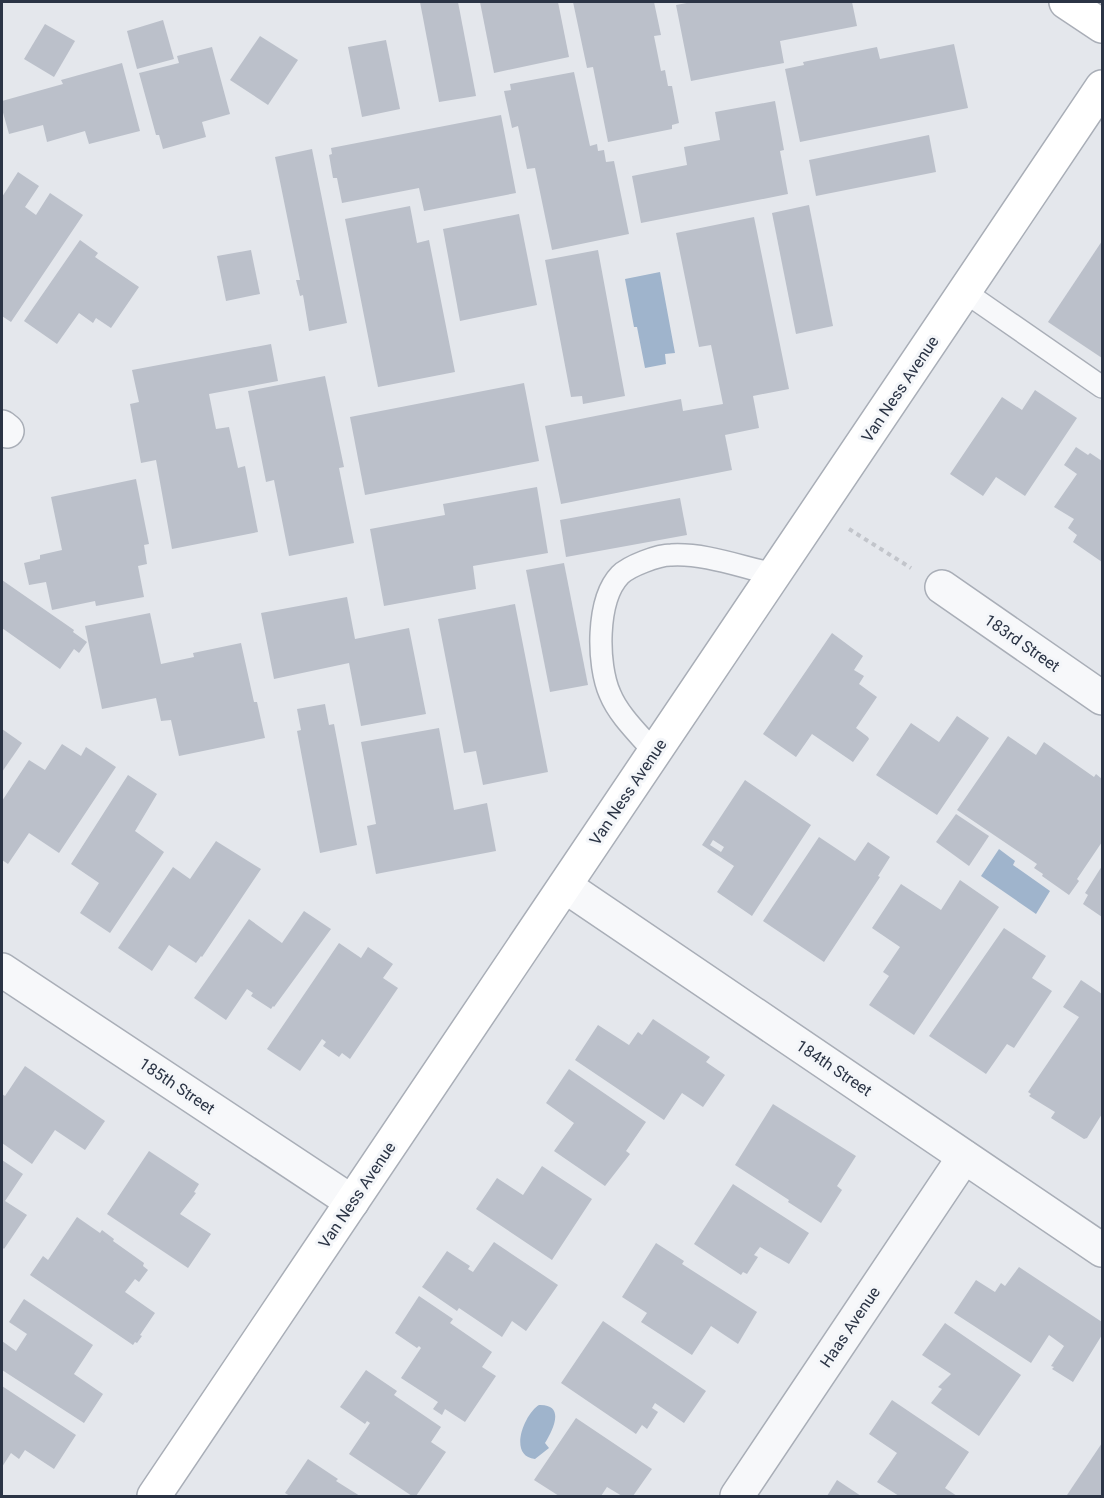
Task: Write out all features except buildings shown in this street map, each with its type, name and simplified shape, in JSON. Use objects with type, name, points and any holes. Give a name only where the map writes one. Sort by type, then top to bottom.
[{"type":"main road","points":[[1065,2],[1102,26]]},
{"type":"main road","name":"Van Ness Avenue","points":[[154,1497],[1102,87]]},
{"type":"street","name":"183rd Street","points":[[942,587],[1102,698]]},
{"type":"street","name":"184th Street","points":[[565,886],[1102,1250]]},
{"type":"street","name":"185th Street","points":[[2,970],[352,1202]]},
{"type":"street","name":"Haas Avenue","points":[[737,1497],[964,1157]]},
{"type":"lane","points":[[965,292],[1102,387]]},
{"type":"lane","points":[[655,753],[610,695],[603,671],[602,615],[608,596],[620,575],[641,562],[669,554],[694,556],[774,574]]},
{"type":"path","points":[[818,509],[942,587]]},
{"type":"water","points":[[660,272],[675,353],[665,354],[666,364],[645,368],[625,279]]},
{"type":"water","points":[[999,849],[1015,861],[1013,865],[1050,891],[1036,914],[981,876]]},
{"type":"water","points":[[539,1405],[552,1409],[555,1419],[545,1443],[549,1448],[535,1459],[527,1456],[520,1443],[524,1425]]}]
